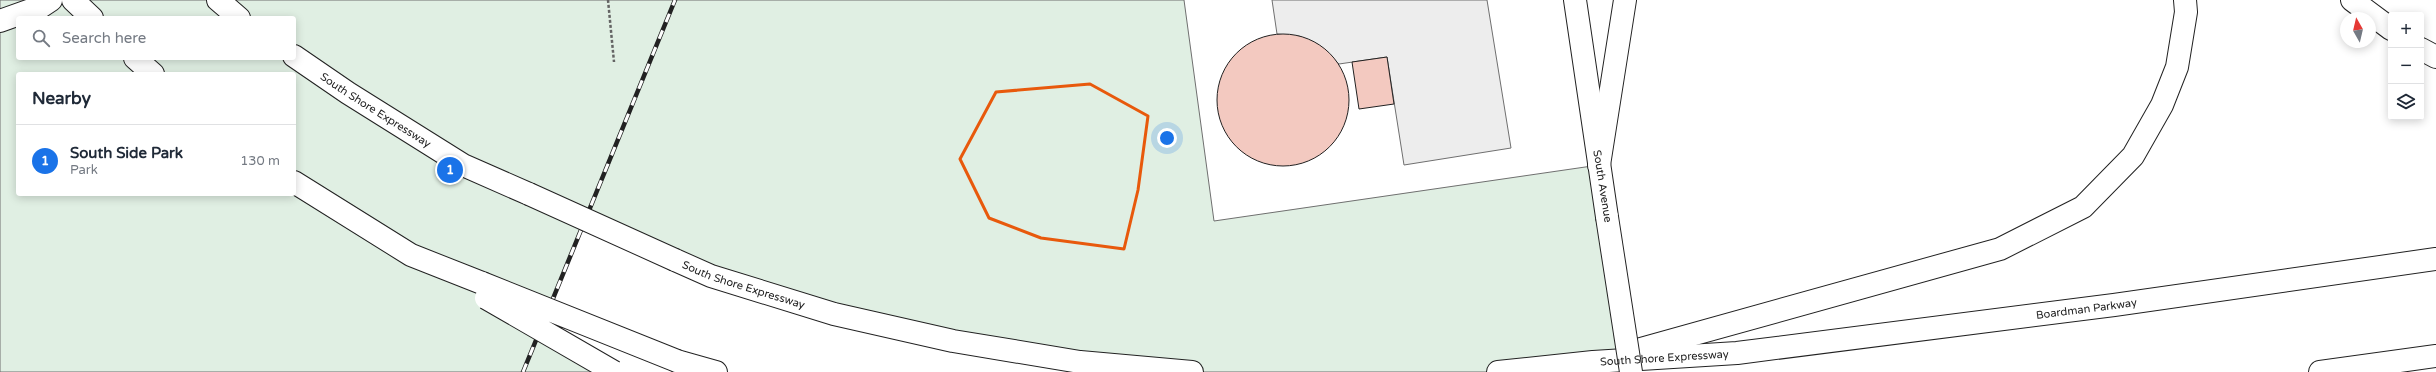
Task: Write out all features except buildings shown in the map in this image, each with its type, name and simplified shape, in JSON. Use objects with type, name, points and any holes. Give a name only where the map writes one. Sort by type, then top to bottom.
[{"type":"main road","points":[[0,21],[42,6],[51,0]]},
{"type":"main road","points":[[73,0],[90,16]]},
{"type":"main road","name":"South Avenue","points":[[1575,0],[1631,372]]},
{"type":"main road","points":[[1600,165],[1625,0]]},
{"type":"main road","points":[[1593,362],[2000,249],[2083,207],[2133,156],[2162,105],[2177,67],[2185,0]]},
{"type":"main road","points":[[2352,0],[2388,27]]},
{"type":"main road","points":[[2424,51],[2436,57]]},
{"type":"main road","name":"South Shore Expressway","points":[[296,57],[348,93],[463,165],[711,276],[834,314],[953,341],[1080,362],[1192,372]]},
{"type":"main road","points":[[137,60],[152,72]]},
{"type":"main road","points":[[296,183],[411,255],[484,290],[677,361],[716,372]]},
{"type":"main road","name":"Boardman Parkway","points":[[1736,353],[2114,305],[2436,259]]},
{"type":"main road","points":[[484,290],[614,372]]},
{"type":"main road","name":"South Shore Expressway","points":[[1498,372],[1593,362],[1736,353]]},
{"type":"main road","points":[[2320,372],[2436,356]]},
{"type":"path","points":[[608,0],[614,62]]},
{"type":"highlighted area","points":[[1090,84],[1148,116],[1138,190],[1124,249],[1041,238],[989,218],[960,159],[996,92]]},
{"type":"green space","points":[[0,0],[1184,0],[1214,221],[1599,165],[1627,348],[1498,372],[1192,372],[834,314],[586,219],[539,332],[611,372],[0,372]]},
{"type":"shaded area","points":[[1272,0],[1487,0],[1511,148],[1404,165],[1387,57],[1339,64],[1319,45],[1299,36],[1277,34]]},
{"type":"railway","points":[[523,372],[675,0]]},
{"type":"place","name":"South Side Park","points":[[450,170]]}]
